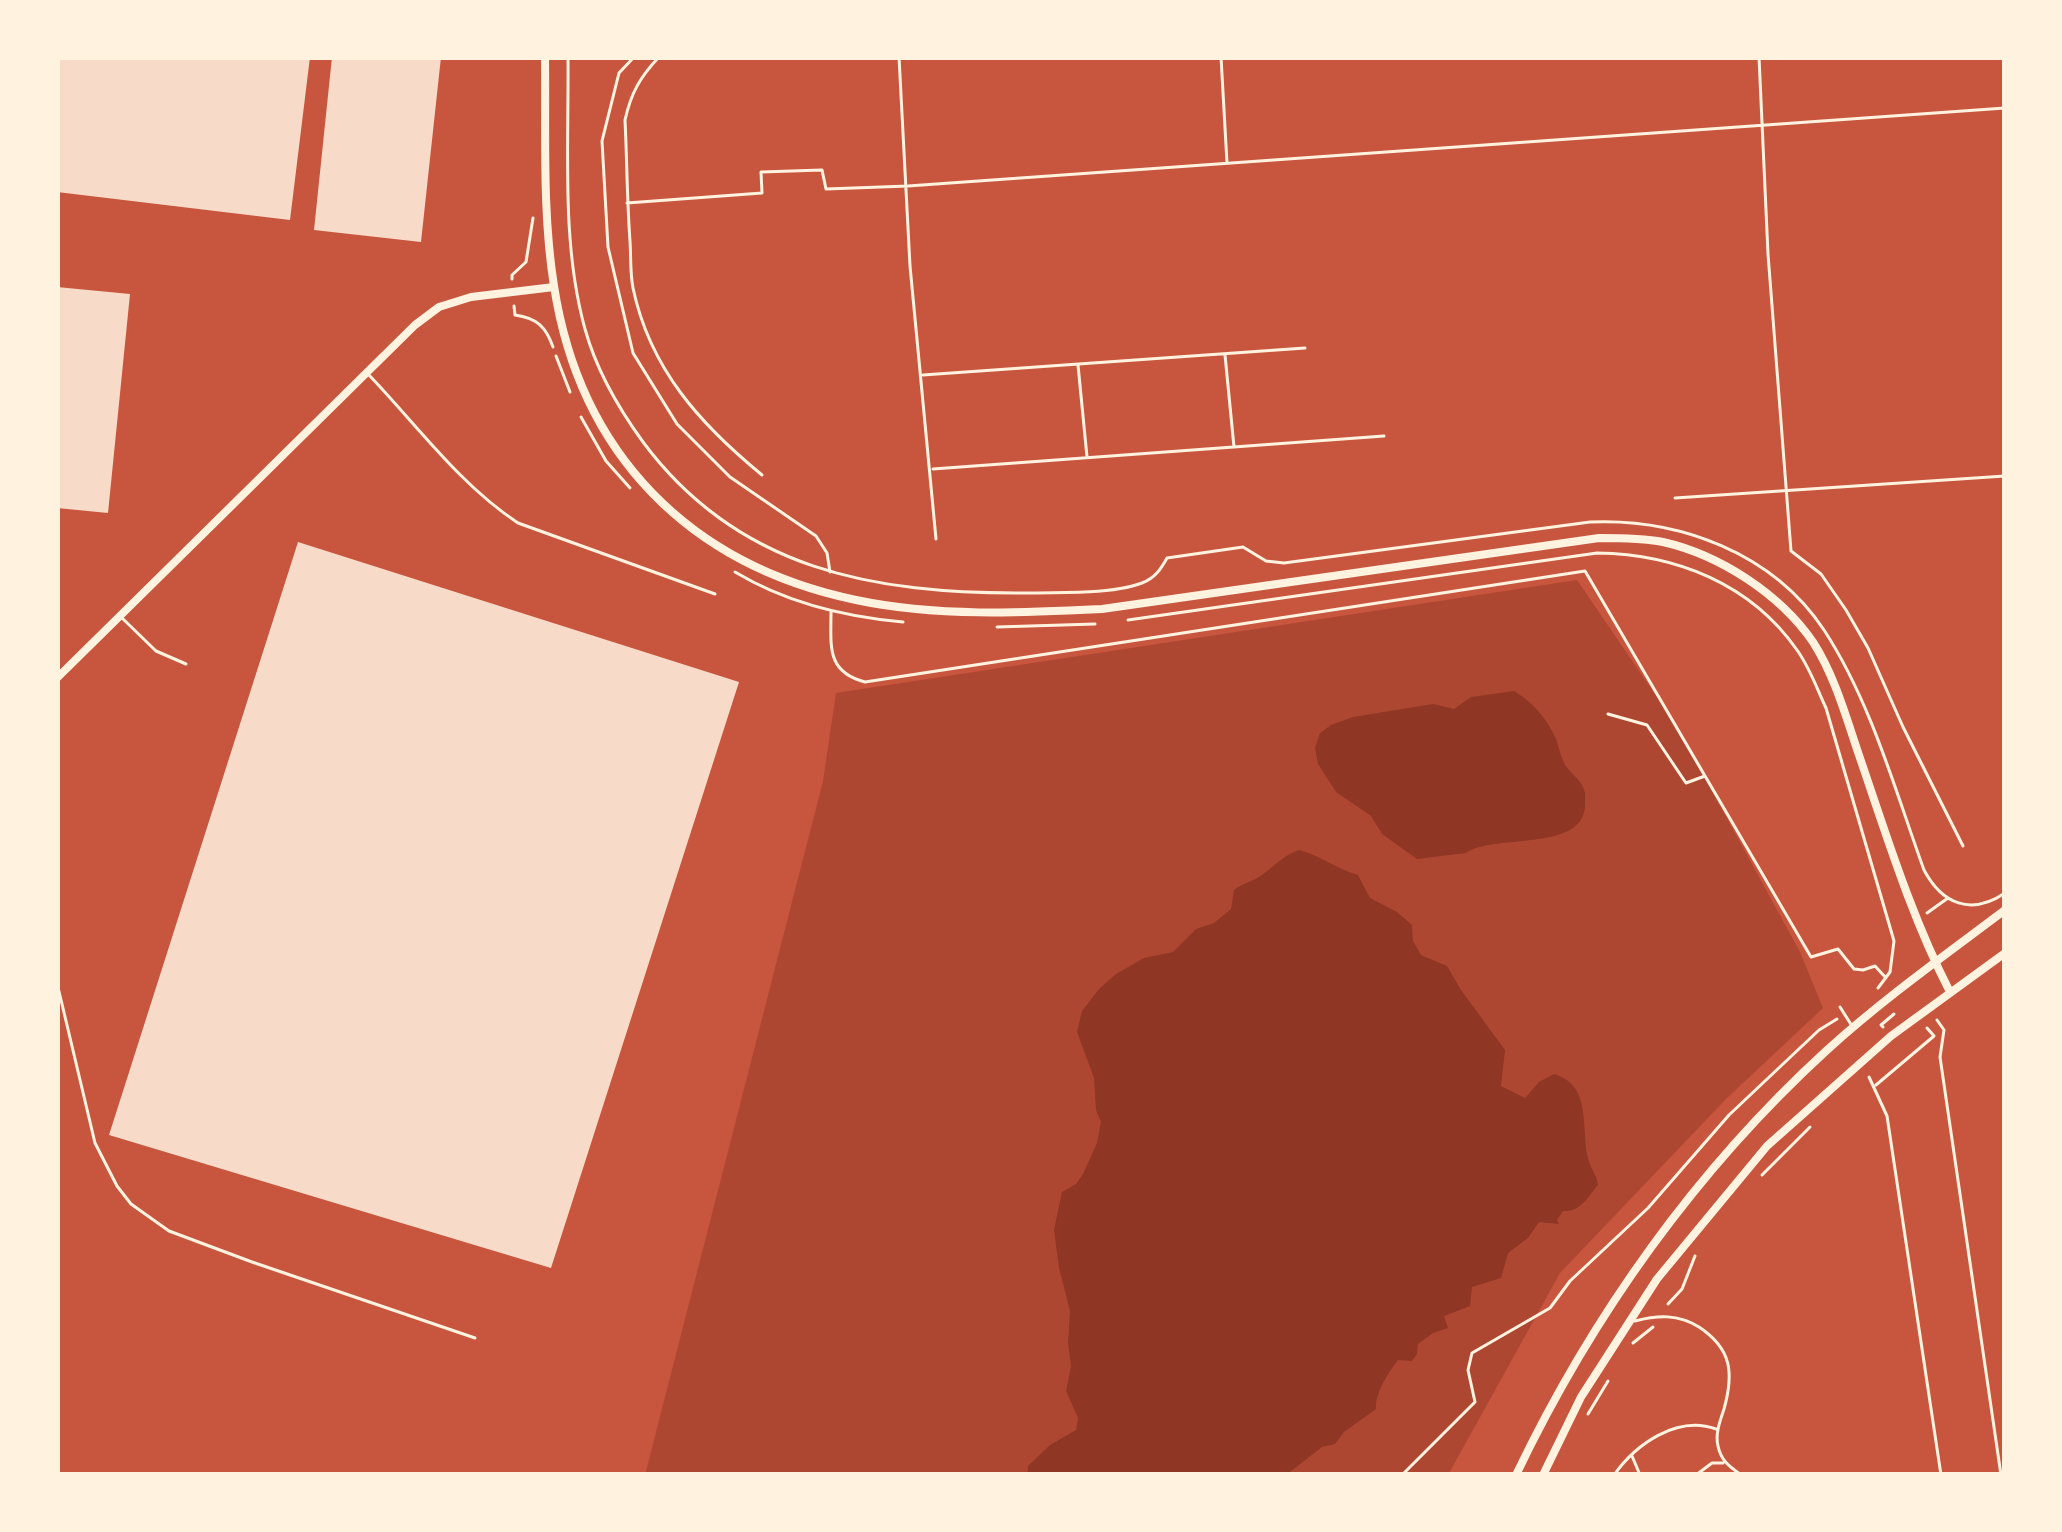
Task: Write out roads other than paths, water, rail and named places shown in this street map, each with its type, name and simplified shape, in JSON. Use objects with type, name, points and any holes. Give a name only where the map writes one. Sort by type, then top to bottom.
[{"type":"street","points":[[545,57],[548,226],[554,287],[568,348],[610,444],[633,474],[696,531],[762,570],[860,601],[1021,614],[1102,609],[1599,538],[1664,542],[1696,552],[1750,582],[1796,620],[1823,659],[1916,921],[1950,992]]},
{"type":"street","points":[[57,678],[415,325],[439,307],[471,297],[554,287]]},
{"type":"street","points":[[1516,1475],[1590,1337],[1658,1238],[1743,1136],[1853,1027],[2005,910]]},
{"type":"street","points":[[1543,1475],[1581,1396],[1627,1323],[1657,1279],[1767,1146],[1891,1036],[2005,952]]},
{"type":"lane","points":[[659,57],[639,79],[625,120],[632,285],[662,364],[687,404],[762,476]]},
{"type":"lane","points":[[899,57],[910,266],[937,538]]},
{"type":"lane","points":[[1221,57],[1227,165]]},
{"type":"lane","points":[[1759,57],[1768,254],[1791,551],[1821,574],[1846,610],[1963,846]]},
{"type":"lane","points":[[627,203],[762,193],[761,172],[822,170],[826,189],[908,186],[2005,108]]},
{"type":"lane","points":[[921,375],[1305,348]]},
{"type":"lane","points":[[1225,353],[1234,447]]},
{"type":"lane","points":[[1078,364],[1087,458]]},
{"type":"lane","points":[[367,373],[500,512],[518,523],[716,594]]},
{"type":"lane","points":[[931,469],[1384,436]]},
{"type":"lane","points":[[1676,498],[2005,476]]},
{"type":"lane","points":[[121,616],[156,651],[186,664]]},
{"type":"lane","points":[[57,983],[95,1143],[131,1204],[169,1231],[475,1338]]},
{"type":"lane","points":[[1840,1007],[1853,1027]]},
{"type":"lane","points":[[1627,1323],[1661,1316],[1690,1322],[1711,1335],[1725,1352],[1731,1374],[1717,1444],[1725,1463],[1741,1475]]},
{"type":"lane","points":[[1614,1475],[1631,1454],[1661,1434],[1704,1424],[1718,1429]]},
{"type":"lane","points":[[1631,1454],[1640,1475]]},
{"type":"lane","points":[[1696,1475],[1712,1463],[1725,1463]]}]
